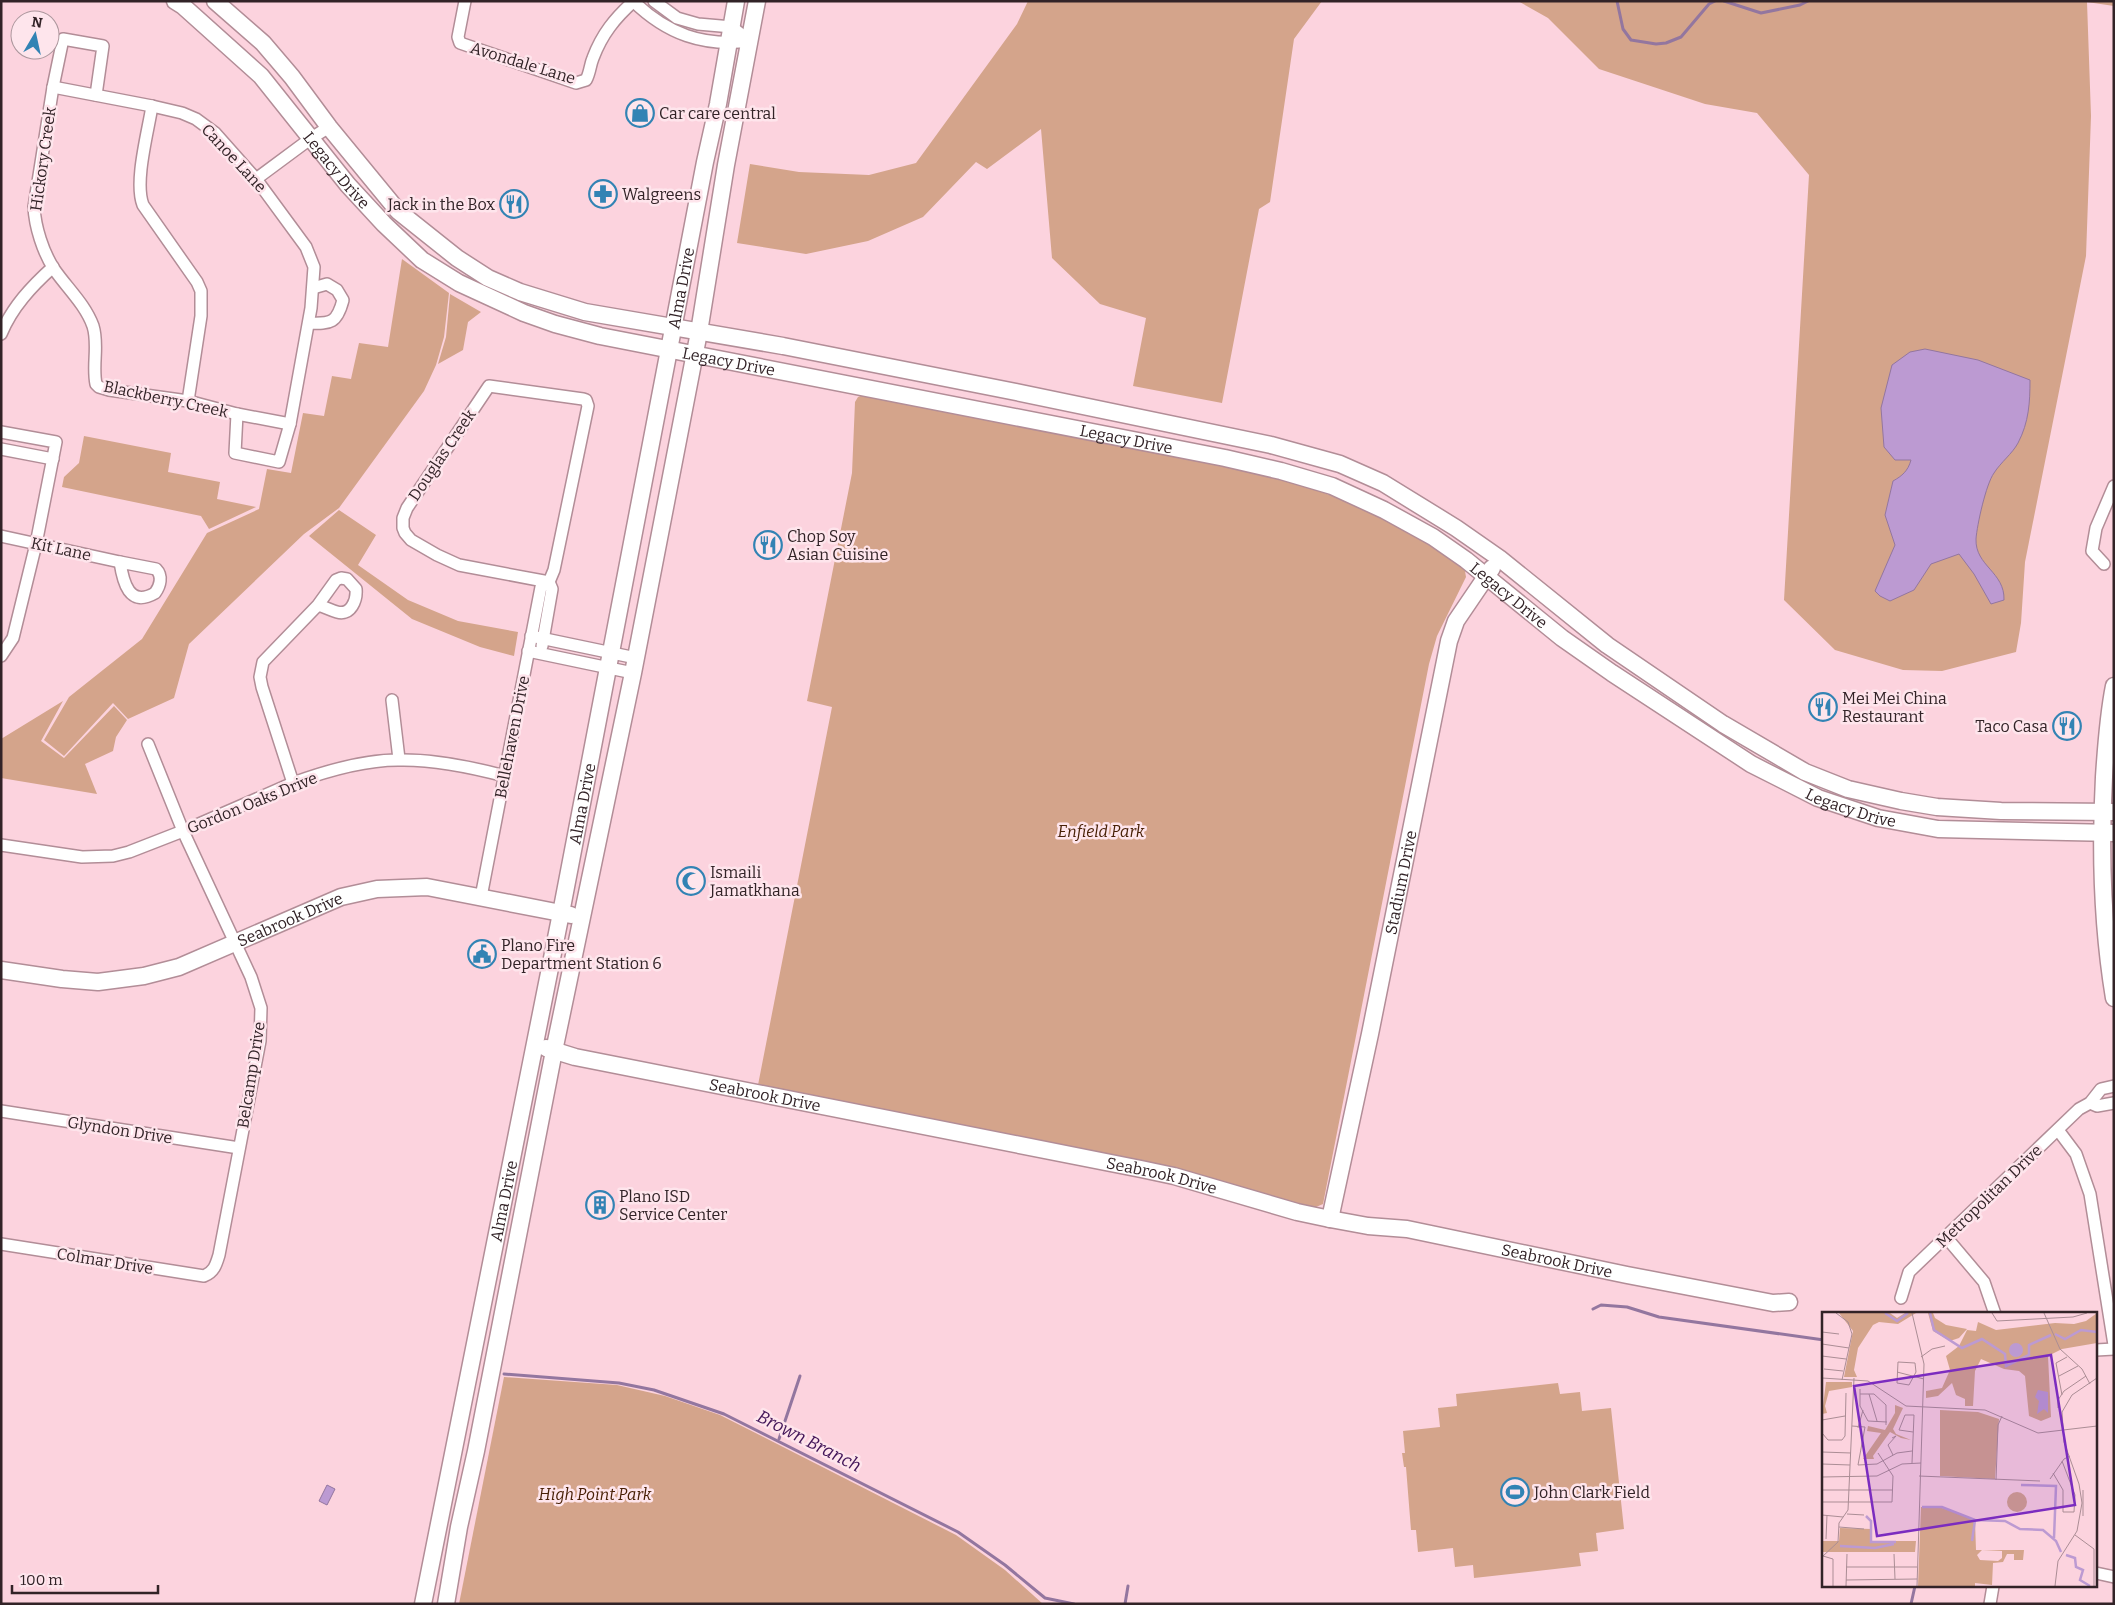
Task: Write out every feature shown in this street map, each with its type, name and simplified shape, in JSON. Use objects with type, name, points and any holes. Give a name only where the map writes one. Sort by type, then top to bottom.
[{"type":"main road","name":"Legacy Drive","points":[[214,1],[263,42],[398,211],[457,258],[488,278],[520,292],[556,305],[585,312],[1016,392],[1271,445],[1340,464],[1383,483],[1420,505],[1499,558],[1607,645],[1723,724],[1805,772],[1848,789],[1937,807],[2001,811],[2108,812]]},
{"type":"main road","name":"Alma Drive","points":[[423,1604],[534,1044],[562,913],[736,1]]},
{"type":"main road","name":"Alma Drive","points":[[446,1604],[459,1527],[476,1451],[554,1051],[635,665],[694,354],[726,165],[757,1]]},
{"type":"main road","name":"Legacy Drive","points":[[181,3],[261,76],[310,139],[384,224],[422,260],[478,293],[524,313],[555,324],[668,350],[1014,416],[1255,465],[1332,486],[1384,510],[1433,537],[1486,576],[1562,638],[1710,738],[1789,784],[1857,812],[1903,824],[1938,829],[2108,834]]},
{"type":"main road","points":[[705,162],[726,165]]},
{"type":"main road","points":[[478,293],[488,278]]},
{"type":"main road","points":[[854,385],[859,362]]},
{"type":"main road","points":[[1014,416],[1016,392]]},
{"type":"main road","points":[[633,536],[659,538]]},
{"type":"main road","name":"Stadium Drive","points":[[1330,1219],[1370,1034],[1449,641],[1456,622],[1499,558]]},
{"type":"main road","points":[[2114,686],[2108,714],[2108,834],[2104,930],[2114,998]]},
{"type":"main road","points":[[1710,738],[1723,724]]},
{"type":"main road","points":[[1857,812],[1865,793]]},
{"type":"main road","name":"Seabrook Drive","points":[[1,970],[89,981],[124,979],[163,972],[342,897],[362,891],[393,887],[418,887],[481,897],[582,917]]},
{"type":"main road","name":"Seabrook Drive","points":[[534,1044],[576,1057],[1174,1176],[1297,1212],[1330,1219],[1368,1226],[1407,1229],[1636,1277],[1773,1303],[1789,1302]]},
{"type":"main road","points":[[489,1273],[510,1275]]},
{"type":"street","name":"Avondale Lane","points":[[465,1],[458,38],[460,43],[576,83],[586,80],[590,74],[591,61],[602,36],[616,17],[633,1]]},
{"type":"street","points":[[633,1],[653,19],[672,31],[700,40],[731,35]]},
{"type":"street","points":[[654,1],[678,18],[750,41]]},
{"type":"street","name":"Hickory Creek","points":[[96,95],[103,46],[63,39],[53,87],[34,207],[38,231],[53,267],[80,303],[92,325],[96,348],[96,384]]},
{"type":"street","name":"Canoe Lane","points":[[53,87],[182,113],[205,125],[215,133],[256,179],[309,254],[314,267],[309,323],[290,424],[280,462]]},
{"type":"street","points":[[152,106],[140,178],[140,197],[143,206],[197,282],[202,302],[188,401]]},
{"type":"street","points":[[256,179],[329,127]]},
{"type":"street","points":[[1,334],[26,295],[53,267]]},
{"type":"street","points":[[309,323],[325,324],[331,322],[339,314],[343,300],[337,290],[326,284],[313,288]]},
{"type":"street","name":"Blackberry Creek","points":[[96,384],[109,390],[188,401],[237,414],[290,424]]},
{"type":"street","name":"Bellehaven Drive","points":[[489,386],[586,400],[588,406],[549,582],[552,589],[541,654]]},
{"type":"street","name":"Douglas Creek","points":[[489,386],[407,508],[403,518],[403,528],[411,540],[458,565],[549,582]]},
{"type":"street","name":"Blackberry Creek","points":[[237,414],[235,453],[280,462]]},
{"type":"street","points":[[1,432],[56,442],[36,544],[13,638],[1,656]]},
{"type":"street","points":[[1,449],[53,459]]},
{"type":"street","points":[[2104,564],[2092,551],[2096,528],[2114,486]]},
{"type":"street","name":"Kit Lane","points":[[1,536],[120,562]]},
{"type":"street","name":"Bellehaven Drive","points":[[481,897],[541,587],[549,582]]},
{"type":"street","points":[[293,783],[262,687],[261,670],[263,662],[318,605]]},
{"type":"street","points":[[531,636],[610,660],[635,665]]},
{"type":"street","points":[[528,651],[541,654],[610,660]]},
{"type":"street","points":[[392,700],[399,760]]},
{"type":"street","name":"Belcamp Drive","points":[[148,744],[183,831],[258,993],[262,1022],[219,1255],[215,1267],[209,1274]]},
{"type":"street","name":"Gordon Oaks Drive","points":[[1,845],[64,856],[104,856],[129,852],[183,831],[293,783],[348,767],[399,760],[454,765],[505,776]]},
{"type":"street","name":"Metropolitan Drive","points":[[1901,1298],[1909,1272],[2079,1110],[2090,1103],[2101,1089],[2114,1086]]},
{"type":"street","points":[[2090,1103],[2097,1106],[2114,1103]]},
{"type":"street","name":"Glyndon Drive","points":[[1,1111],[239,1148]]},
{"type":"street","points":[[2058,1130],[2076,1154],[2090,1194],[2114,1345]]},
{"type":"street","points":[[1946,1237],[1984,1282],[1994,1312]]},
{"type":"street","name":"Colmar Drive","points":[[1,1244],[191,1276],[209,1274]]},
{"type":"street","points":[[2098,1350],[2114,1349]]},
{"type":"street","points":[[2098,1574],[2114,1577]]},
{"type":"street","points":[[1990,1604],[1993,1588]]},
{"type":"green space","points":[[1028,1],[1322,1],[1294,39],[1270,202],[1259,209],[1222,403],[1133,386],[1146,318],[1100,304],[1052,258],[1041,129],[987,169],[976,162],[923,217],[868,241],[806,254],[737,243],[750,164],[799,172],[869,175],[916,163],[1017,24]]},
{"type":"green space","points":[[1518,1],[2114,1],[2114,6],[2087,2],[2091,116],[2086,256],[2025,562],[2021,623],[2016,652],[1942,671],[1903,670],[1835,650],[1784,600],[1809,175],[1757,113],[1705,104],[1599,69],[1548,18]]},
{"type":"green space","points":[[402,259],[449,293],[444,337],[436,365],[424,391],[339,508],[304,534],[189,644],[174,698],[128,719],[113,703],[64,756],[44,740],[69,697],[142,639],[207,533],[259,509],[267,469],[291,473],[303,413],[324,416],[332,376],[351,379],[359,343],[388,347]]},
{"type":"green space","points":[[450,294],[481,312],[468,322],[463,350],[438,364],[446,337]]},
{"type":"green space","name":"Enfield Park","points":[[863,395],[1263,471],[1330,495],[1394,524],[1447,555],[1465,571],[1466,577],[1437,636],[1429,664],[1323,1204],[1316,1207],[1303,1206],[1160,1165],[758,1085],[832,707],[807,701],[852,473],[855,402],[858,397]]},
{"type":"green space","points":[[84,436],[171,453],[168,472],[220,482],[217,499],[256,507],[209,529],[201,516],[62,487],[64,477],[79,463]]},
{"type":"green space","points":[[339,510],[376,535],[358,565],[408,600],[458,621],[518,632],[514,656],[480,647],[412,619],[309,536]]},
{"type":"green space","points":[[63,701],[41,741],[64,758],[114,706],[127,720],[116,737],[113,751],[85,764],[97,794],[1,778],[1,739]]},
{"type":"green space","name":"High Point Park","points":[[504,1377],[617,1385],[665,1396],[720,1415],[956,1535],[1005,1570],[1043,1604],[459,1604]]},
{"type":"green space","name":"John Clark Field","points":[[1558,1383],[1560,1394],[1580,1392],[1582,1411],[1611,1408],[1624,1529],[1596,1533],[1598,1551],[1579,1553],[1581,1566],[1474,1578],[1473,1565],[1455,1567],[1453,1548],[1418,1552],[1416,1530],[1411,1530],[1406,1467],[1404,1467],[1402,1453],[1405,1453],[1403,1431],[1440,1427],[1438,1408],[1457,1406],[1456,1394]]},
{"type":"shaded area","points":[[1925,349],[1978,360],[2030,380],[2029,404],[2025,427],[2016,447],[1991,478],[1978,524],[1976,539],[1980,556],[2000,582],[2003,590],[2004,600],[1991,604],[1974,574],[1959,554],[1931,564],[1914,590],[1890,601],[1875,591],[1895,545],[1885,515],[1893,481],[1904,473],[1911,460],[1895,460],[1884,447],[1881,408],[1892,365],[1910,352]]},
{"type":"shaded area","points":[[327,1485],[335,1489],[327,1505],[319,1501]]},
{"type":"waterway","points":[[1617,1],[1623,29],[1631,40],[1656,44],[1666,43],[1681,37],[1709,4],[1715,1]]},
{"type":"waterway","points":[[1724,1],[1761,13],[1800,5],[1808,1]]},
{"type":"waterway","points":[[1593,1309],[1601,1305],[1627,1307],[1659,1317],[1822,1340]]},
{"type":"waterway","name":"Brown Branch","points":[[504,1374],[619,1383],[654,1390],[724,1414],[958,1532],[1005,1565],[1045,1598],[1074,1604]]},
{"type":"waterway","points":[[779,1439],[800,1376]]},
{"type":"waterway","points":[[1125,1604],[1128,1586]]},
{"type":"waterway","points":[[1911,1604],[1915,1588]]},
{"type":"place","name":"Car care central","points":[[640,113]]},
{"type":"place","name":"Walgreens","points":[[603,194]]},
{"type":"place","name":"Jack in the Box","points":[[514,204]]},
{"type":"place","name":"Chop Soy Asian Cuisine","points":[[768,545]]},
{"type":"place","name":"Mei Mei China Restaurant","points":[[1823,707]]},
{"type":"place","name":"Taco Casa","points":[[2067,726]]},
{"type":"place","name":"Ismaili Jamatkhana","points":[[691,881]]},
{"type":"place","name":"Plano Fire Department Station 6","points":[[482,954]]},
{"type":"place","name":"Plano ISD Service Center","points":[[600,1205]]},
{"type":"place","name":"John Clark Field","points":[[1515,1492]]}]
